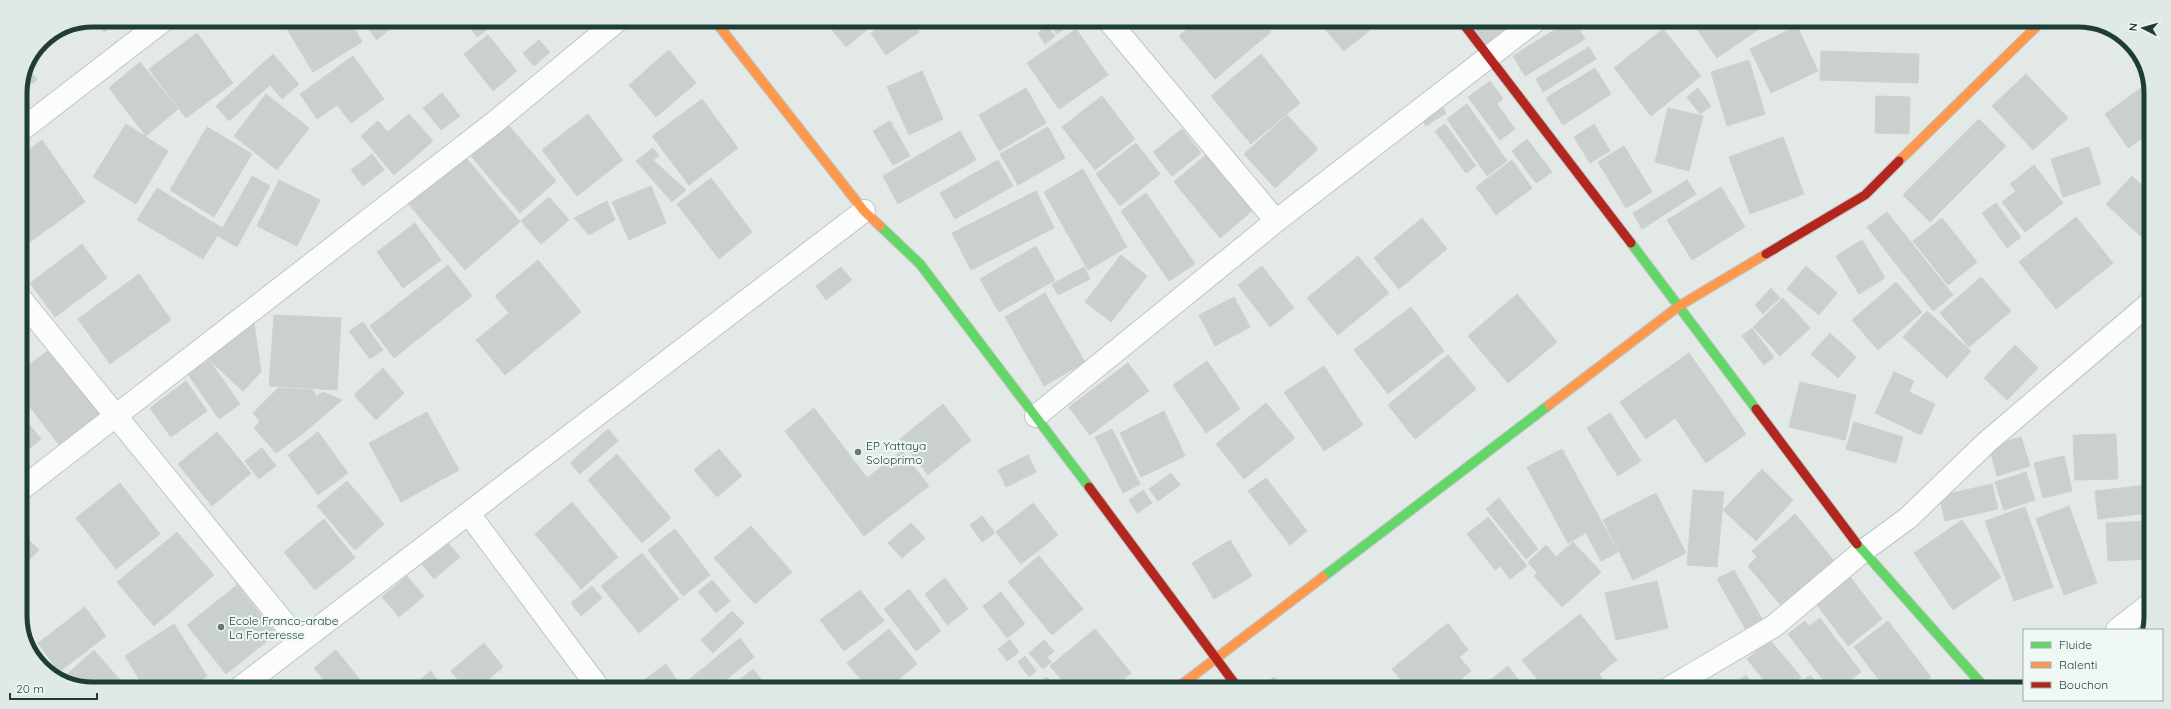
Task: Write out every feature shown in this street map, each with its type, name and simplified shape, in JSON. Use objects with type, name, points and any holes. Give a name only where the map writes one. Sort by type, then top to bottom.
[{"type":"street","points":[[27,126],[155,27]]},
{"type":"street","points":[[27,484],[116,414],[495,122],[610,27]]},
{"type":"street","points":[[720,27],[864,211],[920,264],[1036,416],[1234,682]]},
{"type":"street","points":[[1114,27],[1276,222]]},
{"type":"street","points":[[1466,27],[1679,306],[1863,551],[1980,682]]},
{"type":"street","points":[[1036,416],[1276,222],[1527,27]]},
{"type":"street","points":[[1185,682],[1679,306],[1865,195],[2036,27]]},
{"type":"street","points":[[247,682],[299,641],[469,514],[864,211]]},
{"type":"street","points":[[27,306],[116,414],[299,641]]},
{"type":"street","points":[[1679,682],[1774,626],[1863,551],[1908,518],[1987,442],[2144,308]]},
{"type":"street","points":[[469,514],[594,682]]},
{"type":"street","points":[[2118,629],[2144,609]]},
{"type":"building","points":[[100,27],[111,27],[104,32]]},
{"type":"building","points":[[286,27],[354,27],[362,42],[313,72]]},
{"type":"building","points":[[367,27],[392,27],[377,40]]},
{"type":"building","points":[[470,27],[490,27],[477,37]]},
{"type":"building","points":[[830,27],[870,27],[846,47]]},
{"type":"building","points":[[880,27],[916,27],[919,32],[886,55],[871,33]]},
{"type":"building","points":[[1048,27],[1055,36],[1045,44],[1038,33]]},
{"type":"building","points":[[1052,27],[1066,27],[1057,34]]},
{"type":"building","points":[[1189,27],[1267,27],[1271,32],[1215,79],[1179,36]]},
{"type":"building","points":[[1323,27],[1374,27],[1344,51]]},
{"type":"building","points":[[1474,27],[1518,27],[1489,48]]},
{"type":"building","points":[[1559,27],[1578,27],[1585,39],[1525,76],[1513,56]]},
{"type":"building","points":[[1695,27],[1762,27],[1717,58]]},
{"type":"building","points":[[1797,27],[1818,71],[1771,93],[1750,49]]},
{"type":"building","points":[[1076,29],[1108,75],[1059,109],[1027,63]]},
{"type":"building","points":[[1663,29],[1701,76],[1651,116],[1614,68]]},
{"type":"building","points":[[197,33],[233,83],[186,118],[149,69]]},
{"type":"building","points":[[488,35],[517,71],[493,91],[464,54]]},
{"type":"building","points":[[539,40],[550,52],[534,66],[523,53]]},
{"type":"building","points":[[1589,47],[1596,59],[1543,92],[1536,79]]},
{"type":"building","points":[[669,50],[696,83],[656,117],[629,85]]},
{"type":"building","points":[[1821,51],[1919,54],[1918,83],[1820,80]]},
{"type":"building","points":[[273,54],[299,84],[282,99],[270,85],[229,121],[216,106]]},
{"type":"building","points":[[1261,54],[1300,103],[1251,144],[1211,96]]},
{"type":"building","points":[[353,56],[384,99],[351,123],[337,105],[317,119],[300,94]]},
{"type":"building","points":[[1749,60],[1765,114],[1727,126],[1711,72]]},
{"type":"building","points":[[140,62],[178,109],[146,136],[109,88]]},
{"type":"building","points":[[1595,68],[1611,94],[1563,125],[1546,98]]},
{"type":"building","points":[[31,71],[37,80],[27,86]]},
{"type":"building","points":[[922,71],[943,119],[909,135],[887,87]]},
{"type":"building","points":[[2026,74],[2068,118],[2033,150],[1992,106]]},
{"type":"building","points":[[1490,81],[1503,99],[1497,104],[1515,129],[1500,140],[1468,97]]},
{"type":"building","points":[[2144,86],[2144,137],[2128,148],[2105,114]]},
{"type":"building","points":[[1026,88],[1046,123],[999,151],[979,115]]},
{"type":"building","points":[[1698,88],[1711,106],[1700,114],[1687,97]]},
{"type":"building","points":[[442,93],[460,116],[441,130],[423,108]]},
{"type":"building","points":[[266,94],[309,128],[277,170],[234,136]]},
{"type":"building","points":[[1102,96],[1135,139],[1095,170],[1062,127]]},
{"type":"building","points":[[1876,96],[1910,97],[1909,134],[1875,133]]},
{"type":"building","points":[[702,99],[738,148],[689,185],[652,136]]},
{"type":"building","points":[[1467,104],[1507,161],[1487,176],[1447,119]]},
{"type":"building","points":[[1442,106],[1446,113],[1426,126],[1422,119]]},
{"type":"building","points":[[1668,108],[1703,116],[1689,171],[1655,162]]},
{"type":"building","points":[[409,114],[433,141],[394,175],[361,136],[378,121],[388,132]]},
{"type":"building","points":[[588,114],[623,160],[577,196],[542,150]]},
{"type":"building","points":[[1287,115],[1318,149],[1275,188],[1244,154]]},
{"type":"building","points":[[1979,119],[2006,146],[1930,222],[1903,195]]},
{"type":"building","points":[[890,121],[910,156],[893,165],[873,131]]},
{"type":"building","points":[[507,123],[556,181],[520,213],[470,155]]},
{"type":"building","points":[[126,124],[168,151],[136,204],[93,177]]},
{"type":"building","points":[[1445,124],[1476,166],[1466,173],[1435,131]]},
{"type":"building","points":[[1594,124],[1610,151],[1590,163],[1574,137]]},
{"type":"building","points":[[207,127],[252,154],[214,217],[170,190]]},
{"type":"building","points":[[1048,127],[1065,158],[1018,185],[1000,154]]},
{"type":"building","points":[[1182,129],[1201,153],[1172,176],[1153,152]]},
{"type":"building","points":[[960,131],[976,160],[898,204],[883,176]]},
{"type":"building","points":[[1783,137],[1804,194],[1750,214],[1729,157]]},
{"type":"building","points":[[1527,139],[1552,172],[1536,183],[1512,151]]},
{"type":"building","points":[[42,140],[85,202],[27,244],[27,151]]},
{"type":"building","points":[[1136,143],[1160,174],[1120,206],[1096,174]]},
{"type":"building","points":[[1624,146],[1652,192],[1626,208],[1598,162]]},
{"type":"building","points":[[2089,147],[2101,184],[2063,197],[2051,159]]},
{"type":"building","points":[[653,148],[659,156],[653,160],[686,190],[672,202],[636,161]]},
{"type":"building","points":[[461,152],[520,222],[465,270],[405,200]]},
{"type":"building","points":[[372,154],[384,170],[363,186],[351,170]]},
{"type":"building","points":[[1207,154],[1253,210],[1220,238],[1174,182]]},
{"type":"building","points":[[998,160],[1013,186],[955,219],[940,193]]},
{"type":"building","points":[[1512,160],[1532,188],[1496,215],[1476,187]]},
{"type":"building","points":[[2034,165],[2063,203],[2025,232],[2002,202],[2016,191],[2010,184]]},
{"type":"building","points":[[1083,169],[1127,247],[1088,270],[1044,192]]},
{"type":"building","points":[[252,176],[270,186],[237,247],[218,236]]},
{"type":"building","points":[[2132,176],[2144,187],[2144,239],[2106,204]]},
{"type":"building","points":[[711,178],[752,232],[719,259],[677,204]]},
{"type":"building","points":[[279,180],[320,200],[297,246],[257,226]]},
{"type":"building","points":[[1687,180],[1696,194],[1642,229],[1633,213]]},
{"type":"building","points":[[651,186],[666,223],[629,240],[612,202]]},
{"type":"building","points":[[1721,187],[1745,227],[1692,260],[1667,220]]},
{"type":"building","points":[[157,188],[222,228],[203,259],[137,220]]},
{"type":"building","points":[[1036,191],[1054,228],[971,270],[952,233]]},
{"type":"building","points":[[1146,193],[1195,264],[1169,281],[1121,211]]},
{"type":"building","points":[[549,197],[569,220],[541,244],[521,221]]},
{"type":"building","points":[[607,201],[615,220],[589,235],[574,218]]},
{"type":"building","points":[[1996,203],[2021,237],[2007,248],[1982,213]]},
{"type":"building","points":[[1887,212],[1953,295],[1933,311],[1867,227]]},
{"type":"building","points":[[2076,217],[2113,263],[2056,309],[2019,262]]},
{"type":"building","points":[[1422,218],[1447,249],[1399,289],[1374,258]]},
{"type":"building","points":[[1942,218],[1977,262],[1948,285],[1913,241]]},
{"type":"building","points":[[415,223],[441,260],[403,288],[377,252]]},
{"type":"building","points":[[1862,240],[1885,278],[1859,294],[1836,256]]},
{"type":"building","points":[[82,244],[107,278],[55,317],[30,283]]},
{"type":"building","points":[[1036,246],[1055,280],[999,312],[980,279]]},
{"type":"building","points":[[1121,255],[1147,276],[1111,322],[1085,302]]},
{"type":"building","points":[[1358,256],[1389,293],[1338,335],[1307,298]]},
{"type":"building","points":[[538,260],[581,312],[505,375],[476,340],[509,313],[495,296]]},
{"type":"building","points":[[448,265],[472,296],[394,358],[370,326]]},
{"type":"building","points":[[1262,266],[1294,308],[1270,327],[1238,285]]},
{"type":"building","points":[[1806,266],[1837,293],[1819,315],[1787,289]]},
{"type":"building","points":[[841,267],[852,280],[826,300],[816,286]]},
{"type":"building","points":[[1084,267],[1090,279],[1058,295],[1052,284]]},
{"type":"building","points":[[139,274],[171,320],[110,364],[78,319]]},
{"type":"building","points":[[1981,277],[2011,311],[1969,347],[1940,313]]},
{"type":"building","points":[[1896,282],[1922,312],[1878,350],[1852,320]]},
{"type":"building","points":[[1771,288],[1780,298],[1763,314],[1755,305]]},
{"type":"building","points":[[1045,293],[1085,362],[1044,386],[1005,317]]},
{"type":"building","points":[[1517,294],[1557,342],[1508,383],[1468,336]]},
{"type":"building","points":[[1234,297],[1250,327],[1215,346],[1199,315]]},
{"type":"building","points":[[1783,298],[1810,328],[1780,356],[1753,327]]},
{"type":"building","points":[[1411,307],[1444,351],[1388,394],[1354,350]]},
{"type":"building","points":[[1927,311],[1971,351],[1947,378],[1903,337]]},
{"type":"building","points":[[274,315],[341,318],[337,390],[269,386]]},
{"type":"building","points":[[363,322],[383,350],[370,359],[349,331]]},
{"type":"building","points":[[254,323],[261,372],[243,391],[206,357]]},
{"type":"building","points":[[1752,328],[1774,357],[1764,365],[1742,336]]},
{"type":"building","points":[[1830,333],[1856,357],[1838,378],[1811,354]]},
{"type":"building","points":[[2015,345],[2038,368],[2007,400],[1984,378]]},
{"type":"building","points":[[50,349],[100,415],[60,446],[27,403],[27,367]]},
{"type":"building","points":[[1689,353],[1746,434],[1706,463],[1675,418],[1646,439],[1620,402]]},
{"type":"building","points":[[1448,355],[1476,389],[1415,439],[1388,405]]},
{"type":"building","points":[[209,360],[240,404],[219,419],[188,374]]},
{"type":"building","points":[[1207,361],[1240,409],[1206,433],[1173,385]]},
{"type":"building","points":[[1128,363],[1149,391],[1090,435],[1069,407]]},
{"type":"building","points":[[1324,366],[1363,425],[1324,451],[1284,392]]},
{"type":"building","points":[[383,368],[404,393],[376,420],[354,395]]},
{"type":"building","points":[[1894,372],[1914,381],[1909,392],[1935,404],[1921,435],[1875,413]]},
{"type":"building","points":[[186,381],[207,411],[171,437],[150,408]]},
{"type":"building","points":[[1800,382],[1856,395],[1845,440],[1789,427]]},
{"type":"building","points":[[278,388],[313,390],[316,396],[323,392],[342,400],[306,431],[276,453],[254,428],[260,421],[253,413]]},
{"type":"building","points":[[1266,403],[1295,438],[1244,479],[1216,444]]},
{"type":"building","points":[[943,404],[971,440],[928,475],[900,439]]},
{"type":"building","points":[[814,408],[867,478],[902,451],[929,486],[864,536],[785,431]]},
{"type":"building","points":[[1164,411],[1185,456],[1141,477],[1120,433]]},
{"type":"building","points":[[427,412],[459,470],[401,502],[369,443]]},
{"type":"building","points":[[1610,413],[1641,461],[1618,476],[1587,428]]},
{"type":"building","points":[[27,422],[41,439],[27,450]]},
{"type":"building","points":[[1854,422],[1903,437],[1896,463],[1846,449]]},
{"type":"building","points":[[608,429],[618,441],[580,474],[570,463]]},
{"type":"building","points":[[1112,429],[1140,484],[1123,493],[1095,437]]},
{"type":"building","points":[[217,432],[251,473],[212,506],[178,464]]},
{"type":"building","points":[[318,432],[348,473],[318,495],[288,455]]},
{"type":"building","points":[[2116,434],[2118,479],[2075,480],[2073,435]]},
{"type":"building","points":[[2021,437],[2030,466],[1997,476],[1989,446]]},
{"type":"building","points":[[262,448],[276,466],[259,479],[245,461]]},
{"type":"building","points":[[719,449],[742,476],[717,497],[694,470]]},
{"type":"building","points":[[1562,449],[1618,552],[1601,561],[1586,533],[1568,543],[1527,467]]},
{"type":"building","points":[[617,454],[671,518],[642,543],[588,480]]},
{"type":"building","points":[[1028,455],[1036,472],[1006,487],[998,470]]},
{"type":"building","points":[[2064,456],[2072,491],[2043,498],[2034,463]]},
{"type":"building","points":[[1762,469],[1793,500],[1756,541],[1723,510]]},
{"type":"building","points":[[2026,472],[2035,500],[2004,510],[1995,482]]},
{"type":"building","points":[[1171,473],[1180,485],[1158,501],[1149,489]]},
{"type":"building","points":[[1266,478],[1307,531],[1290,545],[1248,491]]},
{"type":"building","points":[[347,481],[384,524],[355,550],[317,506]]},
{"type":"building","points":[[120,483],[160,534],[116,569],[76,518]]},
{"type":"building","points":[[1992,484],[1998,509],[1945,521],[1939,496]]},
{"type":"building","points":[[2144,485],[2144,514],[2098,519],[2095,491]]},
{"type":"building","points":[[1143,490],[1152,503],[1137,513],[1129,500]]},
{"type":"building","points":[[1693,490],[1724,492],[1717,567],[1687,565]]},
{"type":"building","points":[[1656,493],[1686,553],[1633,580],[1603,520]]},
{"type":"building","points":[[1499,498],[1538,549],[1526,559],[1486,509]]},
{"type":"building","points":[[572,502],[618,557],[581,589],[535,534]]},
{"type":"building","points":[[1033,503],[1058,535],[1021,564],[996,532]]},
{"type":"building","points":[[2069,506],[2097,583],[2064,595],[2036,519]]},
{"type":"building","points":[[2025,507],[2053,587],[2014,601],[1985,521]]},
{"type":"building","points":[[1795,514],[1837,564],[1784,609],[1748,566],[1757,557],[1752,551]]},
{"type":"building","points":[[982,516],[995,533],[982,542],[970,525]]},
{"type":"building","points":[[1488,517],[1527,566],[1510,579],[1500,566],[1495,570],[1467,534]]},
{"type":"building","points":[[324,519],[355,558],[315,590],[284,552]]},
{"type":"building","points":[[1962,520],[2001,577],[1953,610],[1914,553]]},
{"type":"building","points":[[2144,521],[2144,559],[2108,561],[2106,523]]},
{"type":"building","points":[[911,523],[925,538],[902,558],[888,543]]},
{"type":"building","points":[[751,526],[792,572],[755,604],[714,558]]},
{"type":"building","points":[[675,529],[710,575],[683,596],[648,550]]},
{"type":"building","points":[[177,532],[214,575],[154,626],[117,582]]},
{"type":"building","points":[[27,538],[39,550],[27,562]]},
{"type":"building","points":[[1230,540],[1252,576],[1214,599],[1192,563]]},
{"type":"building","points":[[446,541],[460,557],[434,579],[421,563]]},
{"type":"building","points":[[1573,542],[1601,572],[1562,607],[1534,576],[1537,573],[1528,562],[1546,545],[1556,557]]},
{"type":"building","points":[[642,553],[679,599],[639,633],[601,586]]},
{"type":"building","points":[[1039,556],[1083,609],[1052,635],[1008,582]]},
{"type":"building","points":[[1734,570],[1762,619],[1746,630],[1717,579]]},
{"type":"building","points":[[1848,574],[1882,619],[1848,646],[1814,601]]},
{"type":"building","points":[[407,576],[424,596],[399,617],[382,597]]},
{"type":"building","points":[[945,578],[968,609],[947,625],[925,594]]},
{"type":"building","points":[[712,580],[730,601],[716,613],[698,592]]},
{"type":"building","points":[[1657,581],[1668,628],[1616,640],[1605,593]]},
{"type":"building","points":[[237,585],[276,634],[226,674],[187,625]]},
{"type":"building","points":[[592,586],[602,598],[581,616],[571,603]]},
{"type":"building","points":[[909,589],[941,631],[916,651],[884,609]]},
{"type":"building","points":[[860,590],[884,621],[844,651],[820,620]]},
{"type":"building","points":[[1001,592],[1025,624],[1007,638],[983,606]]},
{"type":"building","points":[[85,607],[106,636],[59,672],[38,643]]},
{"type":"building","points":[[732,611],[744,623],[713,653],[701,640]]},
{"type":"building","points":[[1580,614],[1617,660],[1599,674],[1605,682],[1539,682],[1522,660]]},
{"type":"building","points":[[1820,618],[1861,672],[1847,682],[1825,682],[1788,634],[1805,621],[1809,626]]},
{"type":"building","points":[[1888,621],[1931,677],[1925,682],[1881,682],[1854,647]]},
{"type":"building","points":[[1448,623],[1468,650],[1459,657],[1471,671],[1457,682],[1402,682],[1392,669]]},
{"type":"building","points":[[174,624],[207,676],[198,682],[141,682],[125,656]]},
{"type":"building","points":[[889,629],[917,664],[895,682],[863,682],[847,663]]},
{"type":"building","points":[[1095,629],[1131,673],[1120,682],[1063,682],[1050,666]]},
{"type":"building","points":[[740,638],[754,657],[723,682],[686,682]]},
{"type":"building","points":[[1010,640],[1019,652],[1007,661],[998,649]]},
{"type":"building","points":[[1044,640],[1054,651],[1047,657],[1051,662],[1043,669],[1029,653]]},
{"type":"building","points":[[1770,640],[1801,677],[1795,682],[1765,682],[1747,659]]},
{"type":"building","points":[[484,643],[503,667],[485,682],[460,682],[451,671]]},
{"type":"building","points":[[94,650],[122,682],[92,682],[76,680],[66,676]]},
{"type":"building","points":[[336,650],[362,682],[326,682],[314,668]]},
{"type":"building","points":[[1025,656],[1036,671],[1029,677],[1018,662]]},
{"type":"building","points":[[666,664],[678,682],[641,682]]},
{"type":"building","points":[[1508,666],[1520,682],[1488,682]]},
{"type":"building","points":[[753,669],[763,682],[737,682]]},
{"type":"building","points":[[431,671],[439,682],[417,682]]},
{"type":"building","points":[[1746,675],[1751,682],[1737,682]]},
{"type":"building","points":[[1810,675],[1816,682],[1802,682]]},
{"type":"building","points":[[1047,677],[1051,682],[1041,682]]},
{"type":"building","points":[[1274,677],[1278,682],[1268,682]]},
{"type":"traffic: fast","points":[[880,226],[920,264],[1089,487]]},
{"type":"traffic: fast","points":[[1631,243],[1756,409]]},
{"type":"traffic: fast","points":[[1323,577],[1549,405]]},
{"type":"traffic: fast","points":[[1857,544],[1980,682]]},
{"type":"traffic: slow","points":[[720,27],[864,211],[880,226]]},
{"type":"traffic: slow","points":[[1899,161],[2036,27]]},
{"type":"traffic: slow","points":[[1549,405],[1679,306],[1766,254]]},
{"type":"traffic: slow","points":[[1185,682],[1323,577]]},
{"type":"traffic: jam","points":[[1466,27],[1631,243]]},
{"type":"traffic: jam","points":[[1766,254],[1865,195],[1899,161]]},
{"type":"traffic: jam","points":[[1756,409],[1857,544]]},
{"type":"traffic: jam","points":[[1089,487],[1234,682]]},
{"type":"place","name":"EP Yattaya Soloprimo","points":[[858,452]]},
{"type":"place","name":"Ecole Franco-arabe La Forteresse","points":[[221,627]]}]
